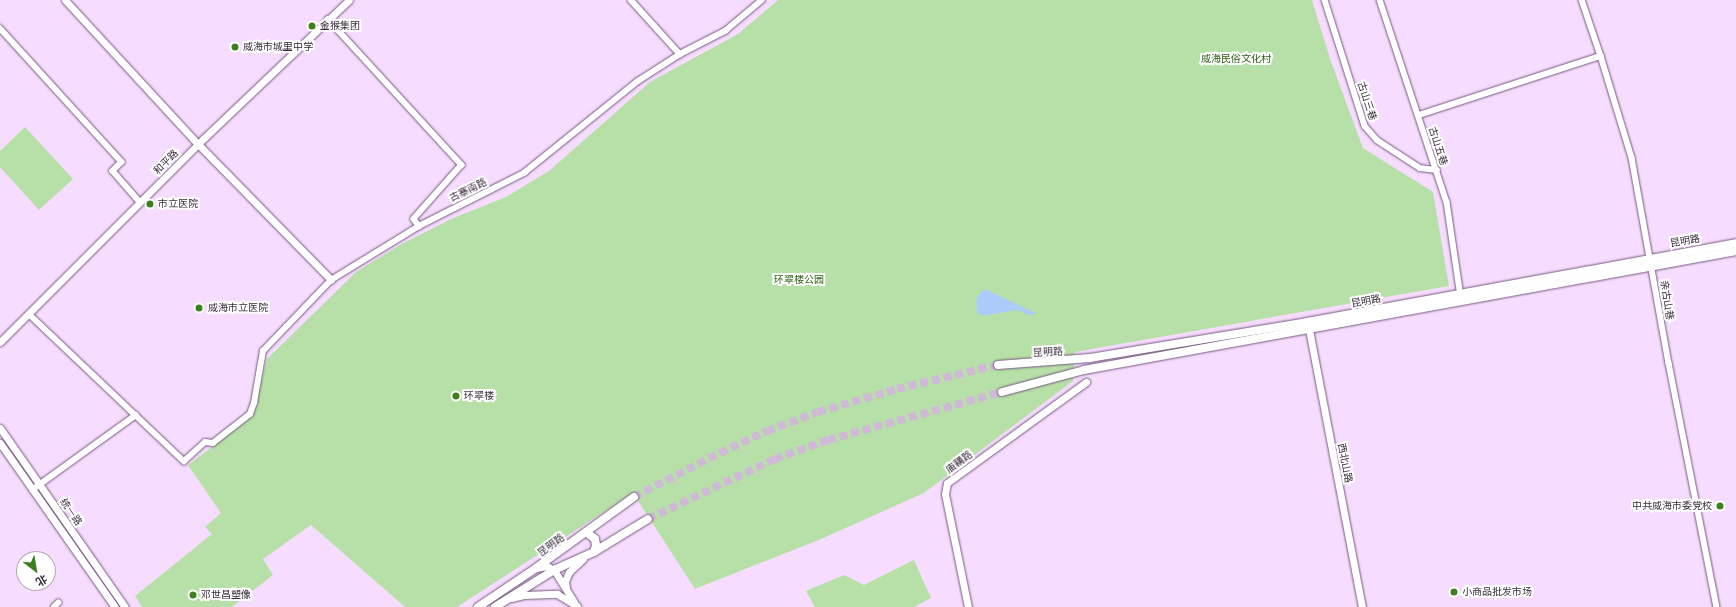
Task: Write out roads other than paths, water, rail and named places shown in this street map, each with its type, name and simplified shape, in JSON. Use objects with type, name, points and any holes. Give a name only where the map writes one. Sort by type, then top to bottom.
[{"type":"main road","name":"昆明路","points":[[1002,392],[1084,370],[1461,297],[1651,257],[1736,243]]},
{"type":"main road","name":"昆明路","points":[[1461,297],[1653,266],[1736,250]]},
{"type":"main road","name":"昆明路","points":[[998,365],[1082,360],[1308,326]]},
{"type":"main road","name":"昆明路","points":[[478,607],[536,568],[634,497]]},
{"type":"main road","points":[[495,607],[554,570],[594,552],[648,519]]},
{"type":"main road","points":[[586,532],[595,539],[596,545],[594,552]]},
{"type":"street","points":[[65,0],[198,144],[331,280]]},
{"type":"street","name":"和平路","points":[[0,342],[198,144],[349,0]]},
{"type":"street","points":[[631,0],[680,54]]},
{"type":"street","name":"古寨南路","points":[[136,415],[184,460],[205,442],[213,443],[250,414],[254,403],[263,351],[331,280],[419,226],[524,172],[638,81],[680,54],[725,31],[762,0]]},
{"type":"street","name":"古山三巷","points":[[1325,0],[1365,126],[1377,140],[1420,168],[1437,170]]},
{"type":"street","name":"古山五巷","points":[[1380,0],[1447,202],[1461,297]]},
{"type":"street","name":"亲古山巷","points":[[1582,0],[1601,56],[1632,158],[1653,266],[1669,362],[1717,607]]},
{"type":"street","points":[[328,19],[462,165],[414,219],[419,226]]},
{"type":"street","points":[[0,28],[122,162],[113,171],[140,202]]},
{"type":"street","points":[[1419,115],[1601,56]]},
{"type":"street","points":[[29,314],[136,415],[32,490]]},
{"type":"street","name":"西北山路","points":[[1308,326],[1362,607]]},
{"type":"street","name":"庙耩路","points":[[968,607],[945,494],[947,483],[1086,382]]},
{"type":"street","name":"统一路","points":[[0,428],[125,607]]},
{"type":"street","name":"统一路","points":[[0,443],[115,607]]},
{"type":"street","points":[[566,590],[565,581],[569,572],[577,564],[594,552]]},
{"type":"street","points":[[536,568],[547,566],[554,570],[577,607]]},
{"type":"street","points":[[506,600],[524,595],[557,594],[577,607]]},
{"type":"water","points":[[985,289],[1037,313],[1029,315],[1017,310],[983,316],[977,313],[976,301],[979,294]]},
{"type":"tunnel","points":[[634,497],[767,431],[818,412],[897,389],[998,365]]},
{"type":"tunnel","points":[[648,519],[775,459],[828,440],[1002,392]]},
{"type":"place","name":"金猴集团","points":[[312,26]]},
{"type":"place","name":"威海市城里中学","points":[[235,47]]},
{"type":"place","name":"市立医院","points":[[150,204]]},
{"type":"place","name":"威海市立医院","points":[[199,308]]},
{"type":"place","name":"环翠楼","points":[[456,396]]},
{"type":"place","name":"中共威海市委党校","points":[[1720,506]]},
{"type":"place","name":"小商品批发市场","points":[[1454,592]]},
{"type":"place","name":"邓世昌塑像","points":[[193,595]]},
{"type":"park label","name":"威海民俗文化村","points":[[1236,59]]},
{"type":"park label","name":"环翠楼公园","points":[[799,280]]}]
